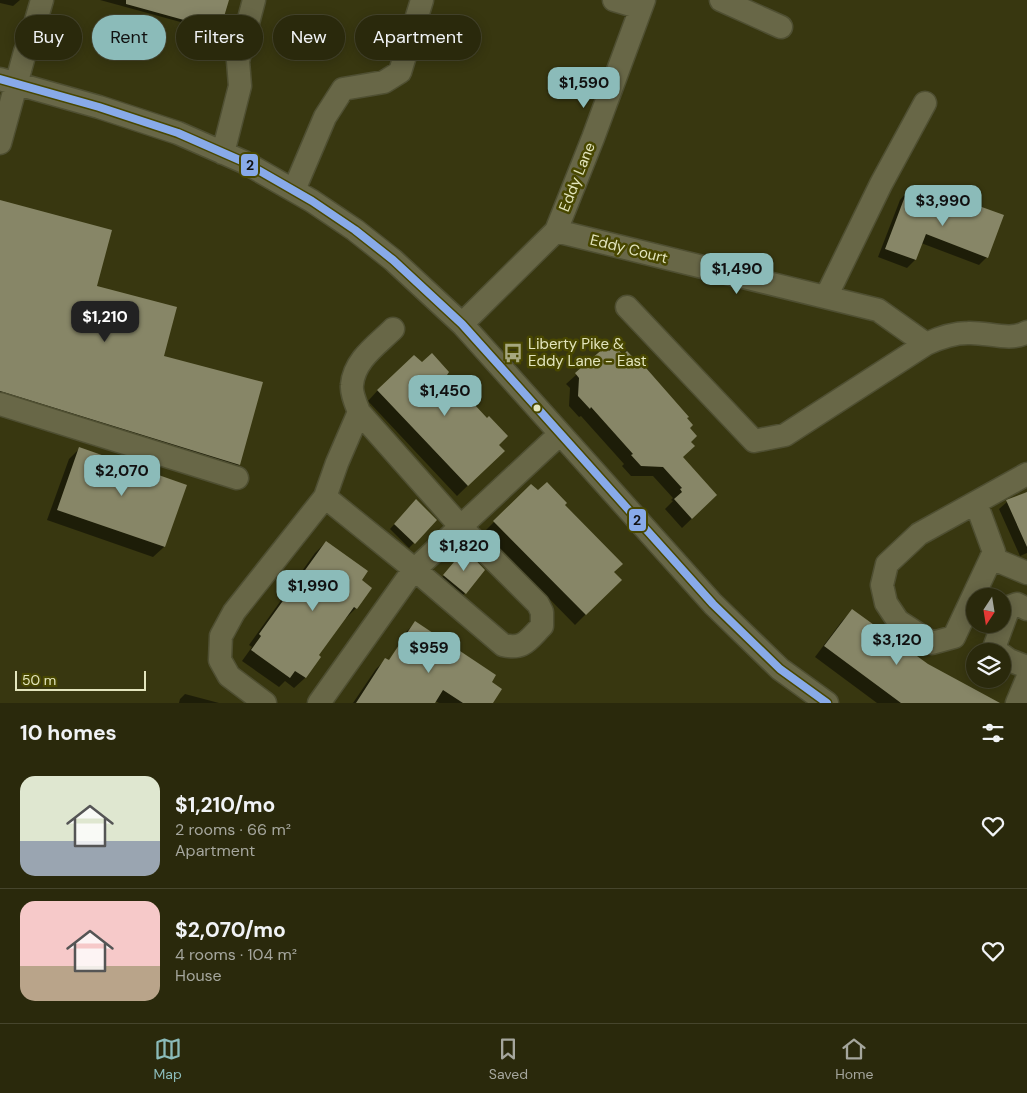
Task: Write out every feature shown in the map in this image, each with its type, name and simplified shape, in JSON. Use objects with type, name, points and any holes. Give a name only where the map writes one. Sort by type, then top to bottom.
[{"type":"street","points":[[0,143],[8,82],[24,52],[42,0]]},
{"type":"street","points":[[223,153],[240,86],[238,61],[254,0]]},
{"type":"street","points":[[294,190],[325,117],[343,89],[384,82],[400,72],[422,0]]},
{"type":"street","points":[[614,0],[643,4]]},
{"type":"street","points":[[721,0],[781,27]]},
{"type":"street","name":"Eddy Lane","points":[[462,324],[556,231],[643,4]]},
{"type":"street","points":[[8,82],[99,107],[178,134],[223,153],[244,162],[294,190],[355,230],[393,260],[462,324],[713,604],[780,669],[827,703]]},
{"type":"street","points":[[826,297],[925,103]]},
{"type":"street","name":"Eddy Court","points":[[556,231],[878,310],[926,344]]},
{"type":"street","points":[[627,307],[754,441],[785,435],[926,344],[941,337],[968,333],[1018,337],[1027,332]]},
{"type":"street","points":[[325,497],[504,645],[514,647],[524,644],[542,626],[542,612],[538,604],[460,527],[359,412],[351,387],[356,370],[362,360],[393,329]]},
{"type":"street","points":[[0,404],[237,478]]},
{"type":"street","points":[[266,703],[228,676],[220,660],[221,636],[234,612],[325,497],[336,463],[359,412]]},
{"type":"street","points":[[319,703],[414,569],[560,434]]},
{"type":"street","points":[[976,503],[994,552],[954,637],[932,643],[898,622],[886,603],[882,585],[887,564],[919,534],[1027,474]]},
{"type":"street","points":[[991,558],[1027,573]]},
{"type":"street","points":[[996,643],[1009,607],[1017,604],[1027,609]]},
{"type":"street","points":[[1011,661],[1027,667]]},
{"type":"street","points":[[1017,703],[1027,679]]},
{"type":"building","points":[[126,0],[229,0],[224,15],[176,15],[176,18],[126,4]]},
{"type":"building","points":[[907,191],[961,211],[965,201],[1004,215],[988,258],[926,234],[916,260],[885,249]]},
{"type":"building","points":[[0,200],[112,230],[97,286],[177,307],[164,356],[263,382],[240,465],[0,391]]},
{"type":"building","points":[[615,346],[623,355],[627,351],[644,369],[646,368],[689,417],[687,418],[693,425],[690,428],[697,436],[691,442],[695,446],[683,457],[717,495],[692,519],[674,499],[682,492],[680,489],[682,488],[663,467],[641,466],[631,455],[633,454],[591,407],[590,409],[578,396],[579,378],[575,373],[605,347],[609,351]]},
{"type":"building","points":[[432,353],[449,372],[447,375],[487,418],[489,416],[508,436],[499,445],[505,451],[468,486],[377,390],[414,355],[422,362]]},
{"type":"building","points":[[79,447],[187,485],[165,547],[57,510]]},
{"type":"building","points":[[547,482],[567,503],[565,505],[623,564],[614,572],[622,580],[586,615],[493,521],[531,484],[538,490]]},
{"type":"building","points":[[1027,492],[1027,547],[1006,500]]},
{"type":"building","points":[[416,499],[437,520],[415,544],[394,524]]},
{"type":"building","points":[[326,541],[368,571],[362,580],[372,588],[357,609],[354,607],[319,655],[321,657],[306,678],[295,671],[290,678],[251,650],[261,636],[259,634]]},
{"type":"building","points":[[465,549],[485,570],[466,594],[443,575]]},
{"type":"building","points":[[852,609],[928,664],[966,685],[966,688],[972,688],[1000,703],[901,703],[824,646]]},
{"type":"building","points":[[415,621],[496,675],[492,682],[502,689],[493,703],[463,703],[443,690],[435,703],[356,703],[385,658],[389,660]]},
{"type":"transit line","name":"2","points":[[0,79],[99,107],[178,133],[244,162],[312,201],[355,230],[393,260],[462,324],[713,604],[780,669],[827,703]]},
{"type":"place","name":"Liberty Pike & Eddy Lane - East","points":[[513,353]]}]
